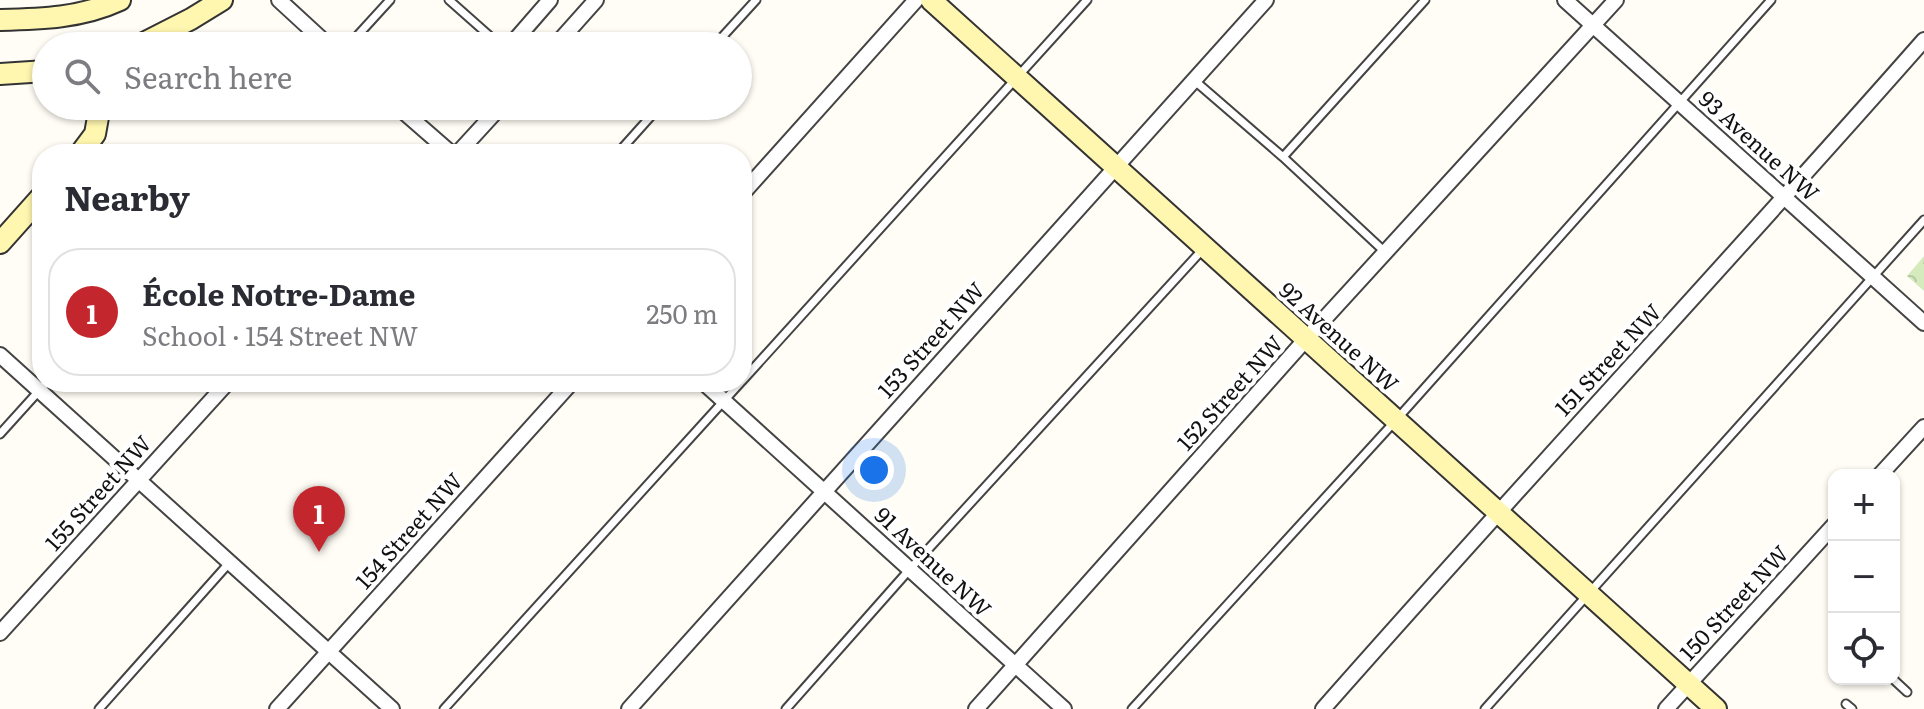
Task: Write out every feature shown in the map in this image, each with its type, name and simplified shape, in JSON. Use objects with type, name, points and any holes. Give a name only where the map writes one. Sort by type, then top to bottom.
[{"type":"street","points":[[0,20],[83,14],[120,0]]},
{"type":"street","points":[[165,32],[222,0]]},
{"type":"street","points":[[279,0],[314,32]]},
{"type":"street","points":[[522,32],[550,0]]},
{"type":"street","points":[[567,32],[596,0]]},
{"type":"street","points":[[752,183],[916,0]]},
{"type":"street","name":"92 Avenue NW","points":[[931,0],[1716,709]]},
{"type":"street","name":"153 Street NW","points":[[629,709],[1266,0]]},
{"type":"street","name":"93 Avenue NW","points":[[1565,0],[1924,323]]},
{"type":"street","name":"152 Street NW","points":[[976,709],[1306,339],[1616,0]]},
{"type":"street","name":"151 Street NW","points":[[1323,709],[1924,40]]},
{"type":"street","points":[[0,74],[32,72]]},
{"type":"street","points":[[88,144],[95,134],[98,120]]},
{"type":"street","points":[[414,120],[442,144]]},
{"type":"street","points":[[464,144],[487,120]]},
{"type":"street","points":[[1,239],[32,206]]},
{"type":"street","points":[[0,355],[32,378]]},
{"type":"street","points":[[50,392],[138,479],[392,709]]},
{"type":"street","name":"155 Street NW","points":[[0,633],[219,392]]},
{"type":"street","name":"154 Street NW","points":[[277,709],[563,392]]},
{"type":"street","name":"91 Avenue NW","points":[[714,392],[1064,709]]},
{"type":"street","points":[[1886,469],[1924,427]]},
{"type":"street","name":"150 Street NW","points":[[1666,709],[1828,532]]},
{"type":"lane","points":[[361,32],[390,0]]},
{"type":"lane","points":[[449,0],[485,32]]},
{"type":"lane","points":[[727,32],[756,0]]},
{"type":"lane","points":[[752,371],[1087,0]]},
{"type":"lane","points":[[1283,157],[1425,0]]},
{"type":"lane","points":[[1132,709],[1397,419],[1771,0]]},
{"type":"lane","points":[[1193,79],[1386,253]]},
{"type":"lane","points":[[626,144],[647,120]]},
{"type":"lane","points":[[1485,709],[1924,220]]},
{"type":"lane","points":[[786,709],[1205,246]]},
{"type":"lane","points":[[0,434],[38,392]]},
{"type":"lane","points":[[444,709],[733,392]]},
{"type":"lane","points":[[99,709],[230,562]]},
{"type":"lane","points":[[1899,685],[1907,692]]},
{"type":"green space","points":[[1924,256],[1924,291],[1907,276]]},
{"type":"place","name":"École Notre-Dame","points":[[319,552]]}]
